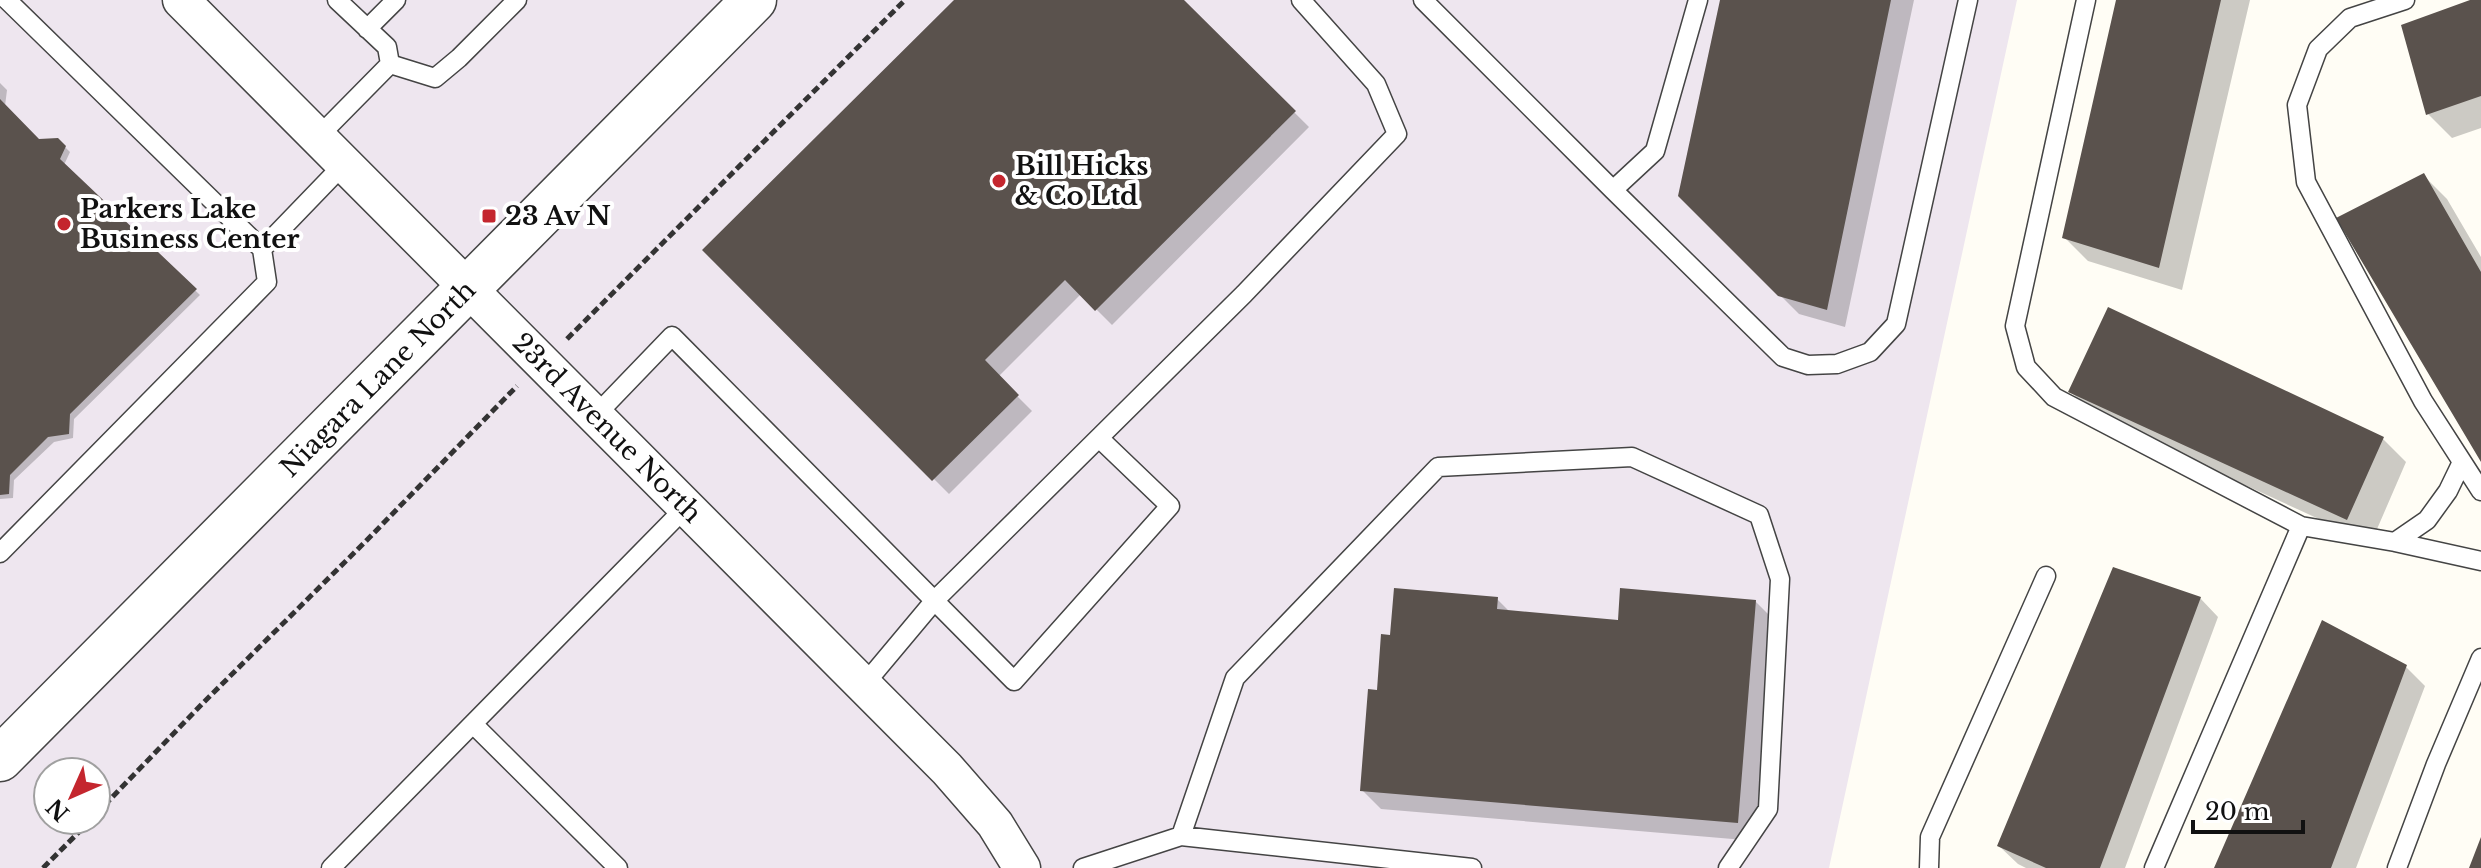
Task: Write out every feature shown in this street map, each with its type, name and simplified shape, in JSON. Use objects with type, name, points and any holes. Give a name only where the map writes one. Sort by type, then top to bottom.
[{"type":"street","name":"23rd Avenue North","points":[[181,0],[947,769],[995,824],[1022,868]]},
{"type":"street","name":"Niagara Lane North","points":[[0,759],[754,0]]},
{"type":"lane","points":[[0,553],[267,282],[262,249],[7,0]]},
{"type":"lane","points":[[337,0],[387,47],[390,64]]},
{"type":"lane","points":[[367,29],[396,0]]},
{"type":"lane","points":[[390,64],[435,78],[517,0]]},
{"type":"lane","points":[[863,686],[935,600],[1244,294],[1397,134],[1376,84],[1301,0]]},
{"type":"lane","points":[[1423,0],[1783,357],[1808,365],[1837,364],[1870,352],[1896,324],[1968,0]]},
{"type":"lane","points":[[1613,190],[1655,151],[1698,0]]},
{"type":"lane","points":[[2086,0],[2015,326],[2026,367],[2054,397],[2301,526],[2481,561]]},
{"type":"lane","points":[[2405,0],[2350,18],[2318,49],[2297,105],[2306,182],[2423,401],[2481,491]]},
{"type":"lane","points":[[318,137],[390,64]]},
{"type":"lane","points":[[262,249],[344,164]]},
{"type":"lane","points":[[594,417],[672,336],[1014,681],[1170,506],[1099,438]]},
{"type":"lane","points":[[1181,836],[1235,678],[1438,467],[1632,457],[1759,515],[1780,579],[1768,809],[1728,868]]},
{"type":"lane","points":[[2395,542],[2427,520],[2448,491],[2462,462]]},
{"type":"lane","points":[[331,868],[685,508]]},
{"type":"lane","points":[[2154,868],[2301,526]]},
{"type":"lane","points":[[1929,868],[1930,837],[2046,576]]},
{"type":"lane","points":[[2397,868],[2436,764],[2481,658]]},
{"type":"lane","points":[[473,724],[618,868]]},
{"type":"lane","points":[[1083,868],[1181,836],[1472,868]]},
{"type":"path","points":[[562,344],[905,0]]},
{"type":"path","points":[[112,797],[518,385]]},
{"type":"path","points":[[43,868],[75,836]]},
{"type":"shaded area","points":[[0,0],[2017,0],[1829,868],[0,868]]},
{"type":"building","name":"Bill Hicks & Co Ltd","points":[[954,0],[1184,0],[1296,111],[1095,311],[1065,280],[985,360],[1019,395],[932,481],[702,250]]},
{"type":"building","points":[[1720,0],[1891,0],[1827,310],[1778,296],[1678,196]]},
{"type":"building","points":[[2116,0],[2221,0],[2159,268],[2062,238]]},
{"type":"building","points":[[2470,0],[2481,0],[2481,96],[2426,115],[2401,25]]},
{"type":"building","name":"Parkers Lake Business Center","points":[[0,99],[39,139],[58,138],[66,146],[60,159],[197,289],[70,414],[69,434],[48,437],[10,475],[9,494],[0,495]]},
{"type":"building","points":[[2424,173],[2481,272],[2481,462],[2336,218]]},
{"type":"building","points":[[2108,307],[2384,437],[2347,520],[2068,392]]},
{"type":"building","points":[[2113,567],[2201,597],[2100,868],[2046,868],[1997,846]]},
{"type":"building","points":[[1394,588],[1498,597],[1497,609],[1618,620],[1620,588],[1756,600],[1738,823],[1360,791],[1368,689],[1377,690],[1381,634],[1390,635]]},
{"type":"building","points":[[2322,620],[2407,665],[2331,868],[2214,868]]},
{"type":"building","points":[[2481,837],[2481,868],[2469,868]]},
{"type":"place","name":"Bill Hicks & Co Ltd","points":[[999,181]]},
{"type":"place","name":"23 Av N","points":[[489,216]]},
{"type":"place","name":"Parkers Lake Business Center","points":[[64,224]]}]
